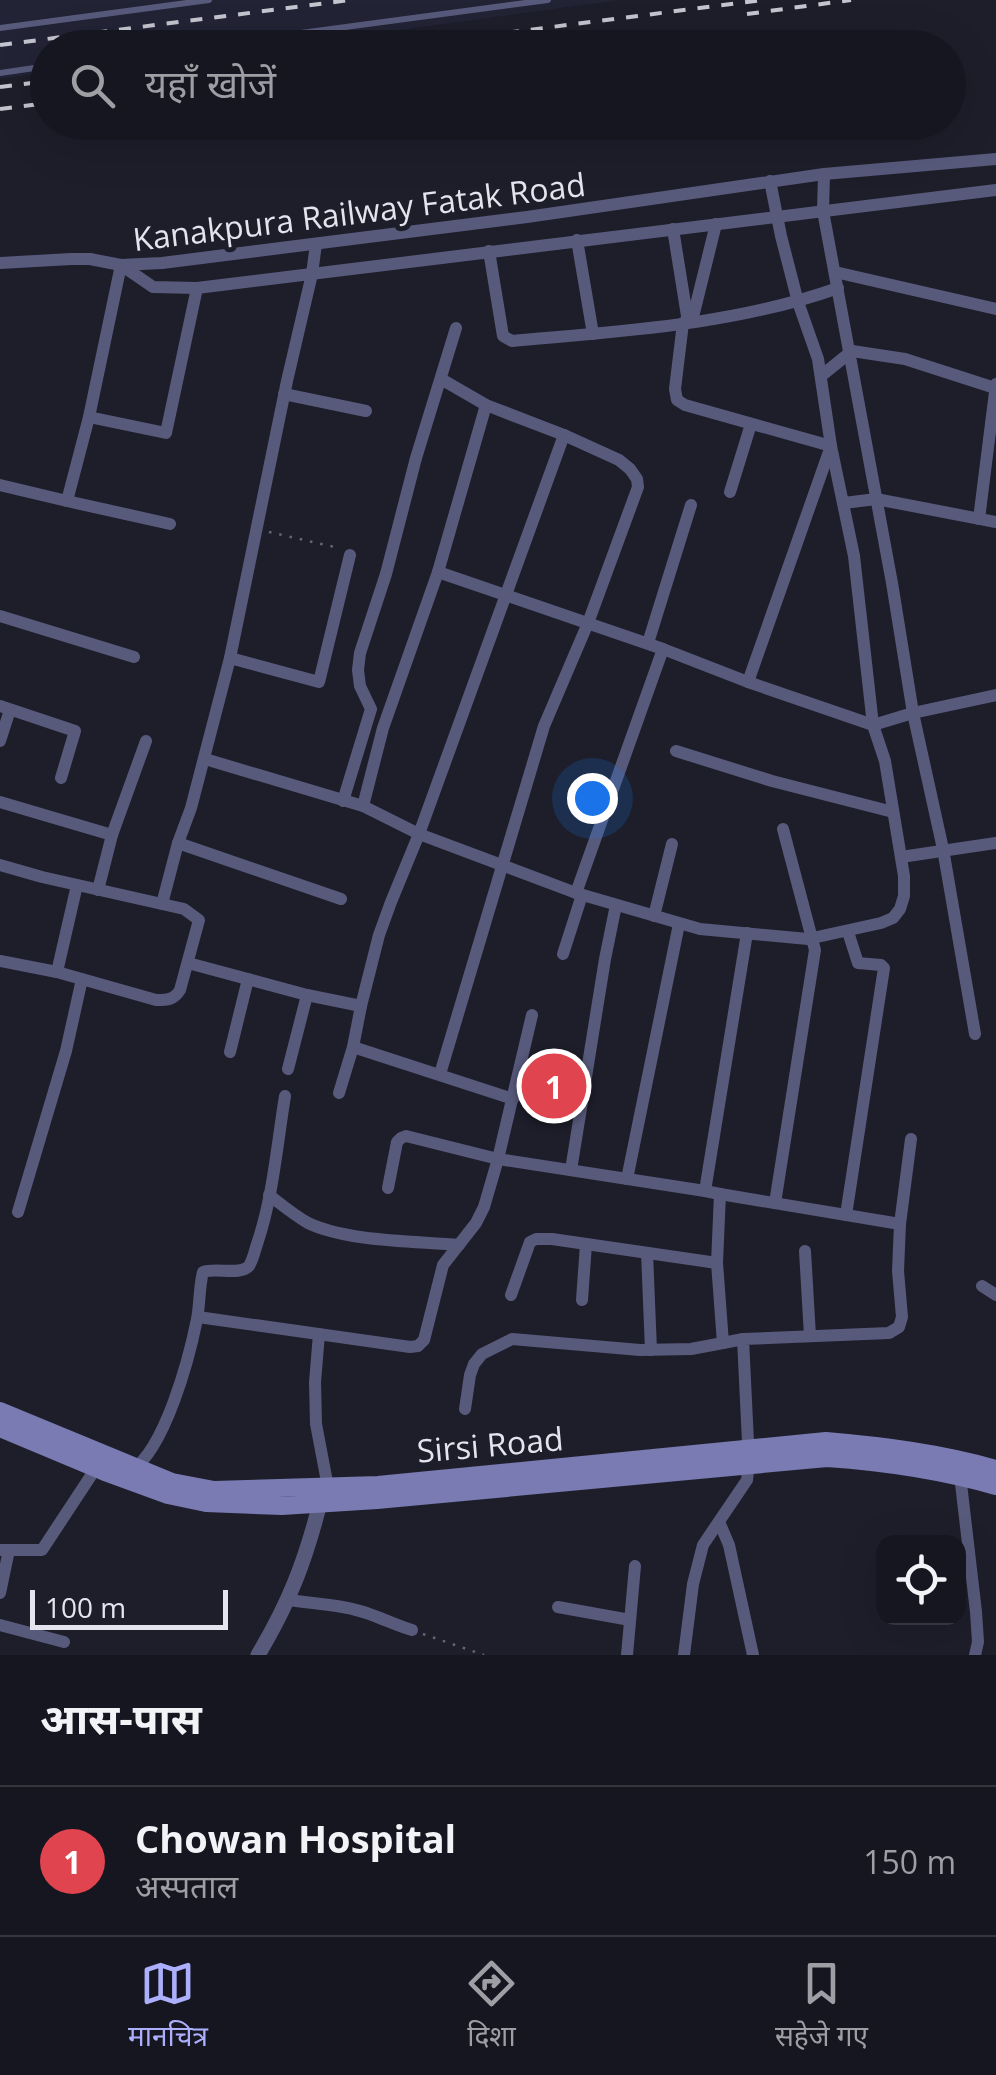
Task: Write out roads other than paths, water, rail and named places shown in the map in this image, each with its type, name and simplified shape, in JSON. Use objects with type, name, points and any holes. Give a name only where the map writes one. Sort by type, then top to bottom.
[{"type":"main road","name":"Sirsi Road","points":[[0,1411],[172,1482],[214,1490],[377,1500],[748,1457],[826,1441],[894,1447],[996,1469]]},
{"type":"main road","name":"Sirsi Road","points":[[0,1428],[168,1495],[206,1503],[282,1506],[324,1495]]},
{"type":"main road","name":"Sirsi Road","points":[[748,1457],[894,1464],[960,1475],[996,1486]]},
{"type":"street","name":"Kanakpura Railway Fatak Road","points":[[121,265],[526,218],[824,174],[996,159]]},
{"type":"street","points":[[824,174],[823,211],[975,1034]]},
{"type":"street","points":[[204,759],[363,806],[419,834],[579,894],[700,929],[812,938],[893,918],[904,896],[901,857],[885,761],[872,725],[854,556],[831,446],[822,376],[798,302],[770,182]]},
{"type":"street","name":"Kanakpura Railway Fatak Road","points":[[121,265],[153,287],[196,288],[996,190]]},
{"type":"street","points":[[716,224],[688,322],[674,389],[677,400],[831,446]]},
{"type":"street","points":[[674,229],[688,322]]},
{"type":"street","points":[[576,240],[593,334]]},
{"type":"street","points":[[162,904],[230,658],[316,244]]},
{"type":"street","points":[[489,251],[503,336],[507,340],[688,322],[798,302],[838,288]]},
{"type":"street","points":[[0,263],[90,259],[121,265],[90,417],[67,501]]},
{"type":"street","points":[[835,272],[996,309]]},
{"type":"street","points":[[90,417],[166,433],[196,288]]},
{"type":"street","points":[[342,800],[372,709],[360,686],[360,653],[456,328]]},
{"type":"street","points":[[822,376],[852,351],[906,359],[996,386],[979,519]]},
{"type":"street","points":[[440,1074],[544,726],[588,624],[635,496],[637,479],[619,460],[486,405],[441,379]]},
{"type":"street","points":[[284,394],[366,411]]},
{"type":"street","points":[[363,806],[383,728],[438,572],[486,405]]},
{"type":"street","points":[[730,492],[751,424]]},
{"type":"street","points":[[340,1093],[396,886],[419,834],[564,435]]},
{"type":"street","points":[[748,682],[831,446]]},
{"type":"street","points":[[0,485],[170,524]]},
{"type":"street","points":[[844,503],[876,499],[996,522]]},
{"type":"street","points":[[648,643],[691,506]]},
{"type":"street","points":[[230,658],[319,682],[350,555]]},
{"type":"street","points":[[438,572],[872,725],[996,695]]},
{"type":"street","points":[[0,616],[134,657]]},
{"type":"street","points":[[563,954],[579,894],[663,649]]},
{"type":"street","points":[[0,741],[5,708],[75,731],[62,778]]},
{"type":"street","points":[[98,890],[112,835],[146,741]]},
{"type":"street","points":[[676,751],[893,812]]},
{"type":"street","points":[[0,802],[112,835]]},
{"type":"street","points":[[775,1203],[814,950],[783,829]]},
{"type":"street","points":[[901,857],[996,842]]},
{"type":"street","points":[[178,843],[341,899]]},
{"type":"street","points":[[654,916],[672,844]]},
{"type":"street","points":[[0,864],[184,909],[199,920],[180,990],[168,1000],[0,961]]},
{"type":"street","points":[[57,972],[77,885]]},
{"type":"street","points":[[571,1170],[616,905]]},
{"type":"street","points":[[628,1179],[679,924]]},
{"type":"street","points":[[846,1214],[884,968],[881,964],[858,962],[848,932]]},
{"type":"street","points":[[705,1191],[747,933]]},
{"type":"street","points":[[188,962],[306,995],[362,1006]]},
{"type":"street","points":[[18,1212],[66,1051],[82,979]]},
{"type":"street","points":[[230,1052],[248,979]]},
{"type":"street","points":[[288,1069],[306,995]]},
{"type":"street","points":[[198,1317],[418,1346],[424,1340],[444,1265],[484,1207],[532,1014]]},
{"type":"street","points":[[352,1047],[513,1099]]},
{"type":"street","points":[[120,1477],[137,1467],[166,1424],[198,1317],[204,1272],[246,1269],[252,1261],[264,1222],[285,1096]]},
{"type":"street","points":[[388,1188],[398,1142],[406,1136],[498,1159],[900,1224]]},
{"type":"street","points":[[465,1408],[474,1364],[482,1354],[512,1339],[651,1350],[691,1349],[742,1339],[889,1334],[899,1327],[902,1318],[900,1224],[911,1140]]},
{"type":"street","points":[[720,1194],[717,1263],[723,1343]]},
{"type":"street","points":[[269,1195],[310,1224],[334,1232],[459,1245]]},
{"type":"street","points":[[511,1295],[530,1242],[543,1238],[717,1263]]},
{"type":"street","points":[[582,1300],[586,1244]]},
{"type":"street","points":[[805,1251],[810,1336]]},
{"type":"street","points":[[647,1253],[651,1350]]},
{"type":"street","points":[[982,1286],[996,1295]]},
{"type":"street","points":[[258,1655],[289,1600],[324,1495],[316,1424],[319,1334]]},
{"type":"street","points":[[684,1655],[703,1545],[747,1480],[742,1339]]},
{"type":"street","points":[[0,1592],[5,1550],[42,1550],[96,1468]]},
{"type":"street","points":[[960,1475],[976,1612],[975,1655]]},
{"type":"street","points":[[720,1524],[729,1546],[752,1655]]},
{"type":"street","points":[[627,1655],[635,1566]]},
{"type":"street","points":[[289,1600],[372,1614],[412,1630]]},
{"type":"street","points":[[558,1607],[630,1620]]},
{"type":"street","points":[[0,1625],[64,1642]]},
{"type":"lane","points":[[0,28],[209,0]]},
{"type":"lane","points":[[324,30],[548,0]]},
{"type":"lane","points":[[0,72],[30,68]]},
{"type":"railway","points":[[117,30],[350,0]]},
{"type":"railway","points":[[528,30],[762,0]]},
{"type":"railway","points":[[747,14],[851,0]]},
{"type":"railway","points":[[0,45],[30,41]]},
{"type":"railway","points":[[0,87],[30,83]]},
{"type":"railway","points":[[0,109],[30,105]]},
{"type":"place","name":"Chowan Hospital","points":[[554,1086]]}]
